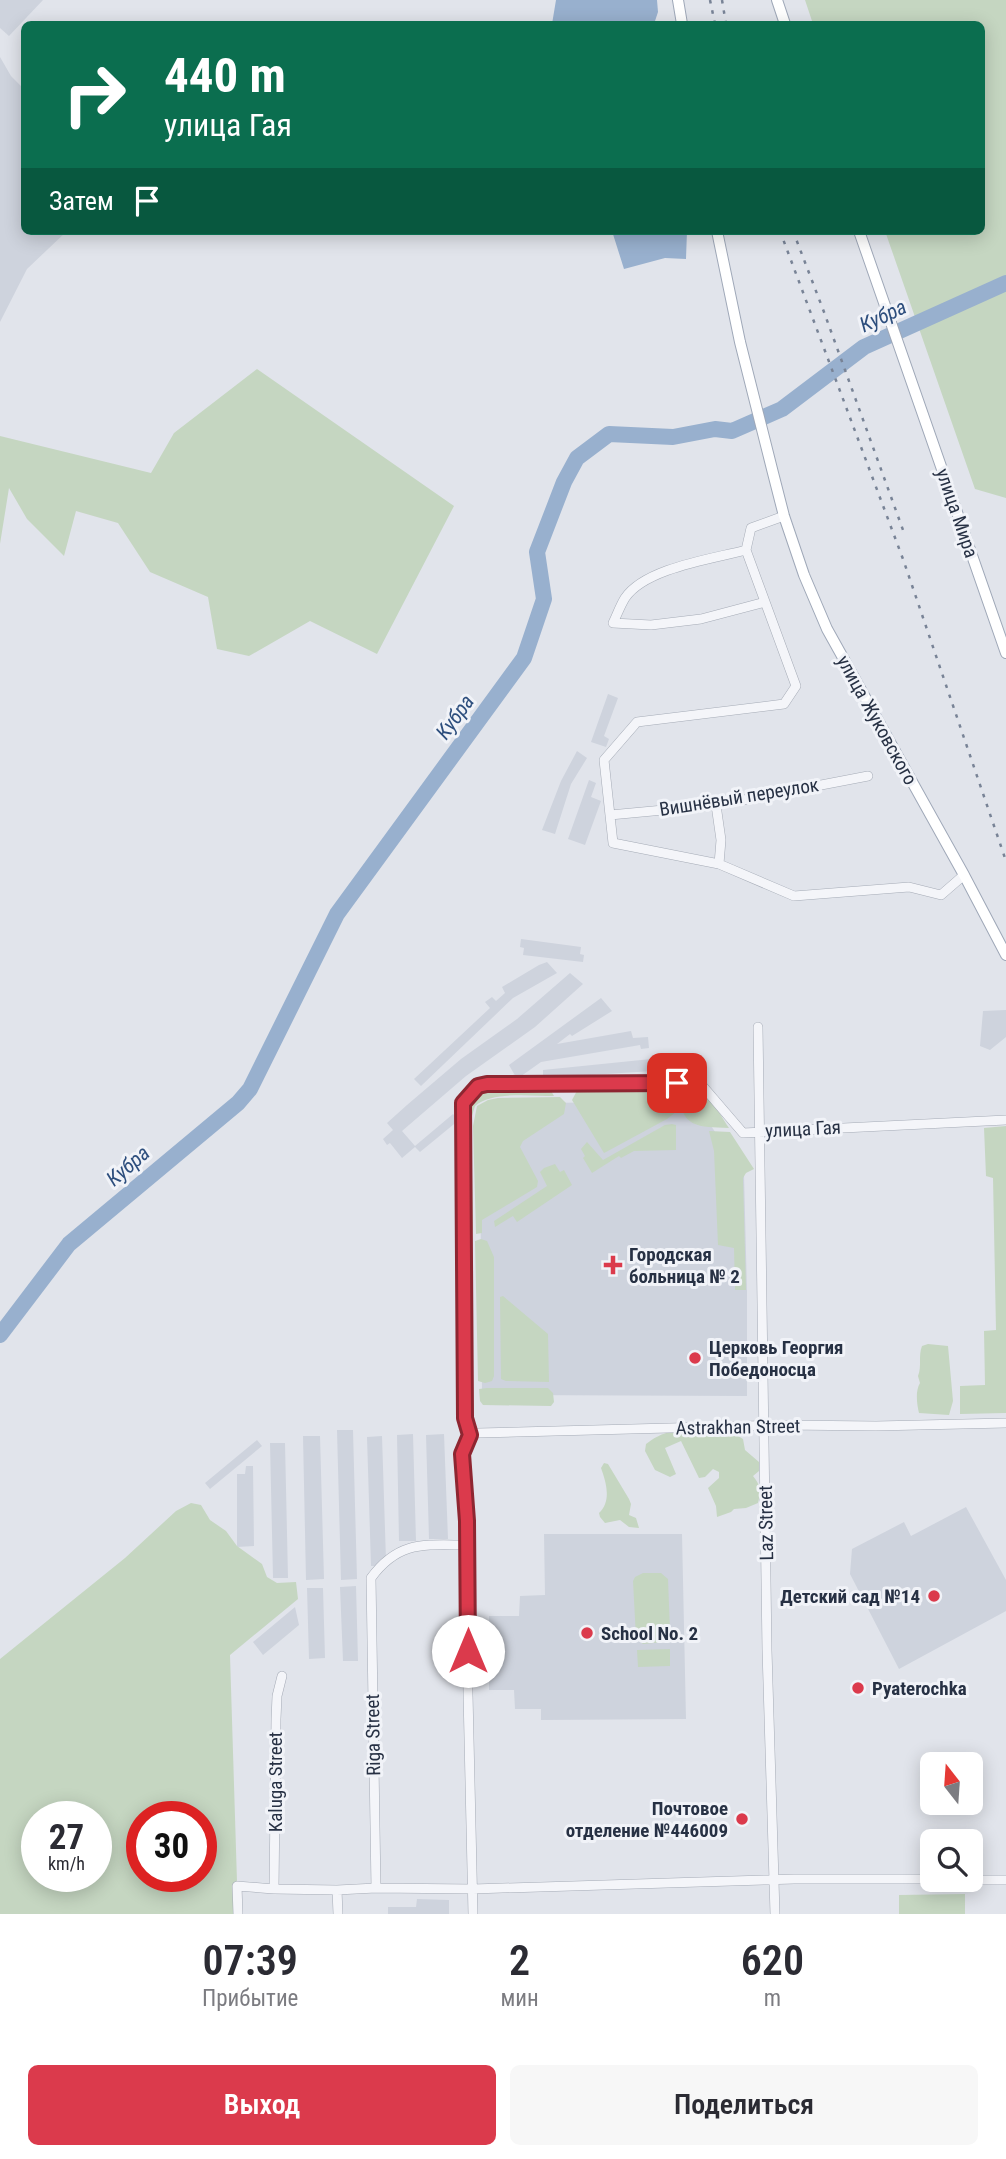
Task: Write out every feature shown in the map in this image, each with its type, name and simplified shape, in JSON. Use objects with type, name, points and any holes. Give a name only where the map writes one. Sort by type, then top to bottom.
[{"type":"main road","points":[[678,0],[682,21]]},
{"type":"main road","points":[[776,0],[784,21]]},
{"type":"main road","name":"улица Жуковского","points":[[718,235],[740,342],[773,473],[804,575],[827,629],[1006,956]]},
{"type":"main road","name":"улица Мира","points":[[860,235],[1006,653]]},
{"type":"street","points":[[784,516],[751,528],[746,550],[796,686],[784,704],[637,722],[604,760],[613,842],[719,864],[794,896],[909,887],[941,895],[964,875]]},
{"type":"street","points":[[746,550],[664,572],[638,584],[625,598],[613,623],[651,625],[701,619],[765,602]]},
{"type":"street","name":"Вишнёвый переулок","points":[[610,815],[716,805],[868,776]]},
{"type":"street","points":[[716,805],[721,840],[719,864]]},
{"type":"street","name":"Laz Street","points":[[758,1027],[767,1650],[775,1914]]},
{"type":"street","name":"улица Гая","points":[[470,1435],[465,1418],[463,1103],[478,1086],[700,1083],[743,1133],[1006,1120]]},
{"type":"street","name":"Astrakhan Street","points":[[470,1435],[765,1426],[1006,1423]]},
{"type":"street","points":[[470,1435],[462,1454],[467,1545],[474,1914]]},
{"type":"street","name":"Riga Street","points":[[376,1888],[370,1582],[382,1566],[407,1548],[467,1545]]},
{"type":"street","name":"Kaluga Street","points":[[274,1889],[275,1719],[282,1676]]},
{"type":"street","points":[[238,1914],[237,1886],[337,1891],[774,1880],[920,1880]]},
{"type":"street","points":[[983,1880],[1006,1880]]},
{"type":"street","points":[[337,1891],[338,1914]]},
{"type":"shaded area","points":[[0,0],[43,0],[9,36],[0,28]]},
{"type":"shaded area","points":[[0,57],[11,76],[21,86],[21,235],[63,235],[27,269],[0,322]]},
{"type":"shaded area","points":[[608,694],[618,698],[604,736],[609,739],[606,747],[591,742]]},
{"type":"shaded area","points":[[577,751],[587,758],[571,784],[555,834],[542,830],[561,781]]},
{"type":"shaded area","points":[[589,780],[596,783],[591,797],[601,801],[585,845],[568,839]]},
{"type":"shaded area","points":[[521,939],[581,947],[583,962],[523,955]]},
{"type":"shaded area","points":[[547,962],[557,973],[513,998],[421,1086],[414,1079],[490,1008],[485,1002],[492,997],[496,1001],[505,993],[502,987]]},
{"type":"shaded area","points":[[570,973],[583,984],[535,1027],[466,1076],[402,1131],[415,1146],[453,1114],[459,1120],[420,1152],[415,1147],[402,1158],[390,1143],[387,1145],[383,1139],[393,1130],[387,1123],[461,1059],[517,1019]]},
{"type":"shaded area","points":[[601,998],[612,1011],[557,1044],[631,1031],[633,1038],[648,1037],[649,1048],[641,1049],[640,1045],[541,1062],[517,1079],[509,1065]]},
{"type":"shaded area","points":[[1006,1010],[1006,1037],[990,1050],[980,1046],[983,1011]]},
{"type":"shaded area","points":[[651,1059],[653,1071],[543,1078],[543,1070]]},
{"type":"shaded area","name":"Городская больница № 2","points":[[695,1102],[744,1175],[747,1396],[482,1395],[480,1145],[513,1103]]},
{"type":"shaded area","points":[[337,1430],[353,1430],[357,1579],[341,1580]]},
{"type":"shaded area","points":[[413,1434],[416,1541],[399,1541],[397,1435]]},
{"type":"shaded area","points":[[444,1434],[448,1539],[429,1539],[426,1435]]},
{"type":"shaded area","points":[[303,1436],[320,1436],[324,1579],[306,1580]]},
{"type":"shaded area","points":[[382,1436],[386,1560],[379,1566],[371,1566],[367,1437]]},
{"type":"shaded area","points":[[257,1440],[262,1446],[210,1489],[205,1483]]},
{"type":"shaded area","points":[[270,1443],[285,1443],[288,1578],[273,1578]]},
{"type":"shaded area","points":[[246,1466],[253,1466],[254,1546],[237,1547],[237,1474],[245,1474]]},
{"type":"shaded area","name":"Детский сад №14","points":[[966,1507],[1006,1580],[1006,1611],[899,1669],[850,1574],[852,1549],[904,1522],[911,1536]]},
{"type":"shaded area","name":"School No. 2","points":[[544,1534],[682,1534],[686,1719],[541,1720],[541,1709],[515,1709],[514,1690],[489,1690],[489,1616],[519,1616],[520,1596],[545,1595]]},
{"type":"shaded area","points":[[356,1586],[358,1661],[343,1661],[340,1587]]},
{"type":"shaded area","points":[[307,1588],[323,1588],[325,1658],[309,1659]]},
{"type":"shaded area","points":[[295,1607],[299,1625],[263,1655],[253,1642]]},
{"type":"shaded area","points":[[417,1899],[449,1900],[449,1914],[388,1914],[388,1907],[416,1907]]},
{"type":"green space","points":[[805,0],[1006,0],[1006,498],[975,489],[886,235],[985,235],[985,21],[812,21]]},
{"type":"green space","points":[[257,369],[454,506],[377,654],[310,621],[249,656],[217,649],[208,597],[150,572],[118,523],[76,511],[64,556],[27,519],[9,488],[0,544],[0,436],[151,473],[174,433]]},
{"type":"green space","points":[[544,1085],[554,1096],[501,1096],[482,1101],[475,1106],[471,1119],[473,1230],[467,1228],[464,1105],[477,1089]]},
{"type":"green space","points":[[673,1086],[676,1112],[604,1153],[572,1100],[579,1087]]},
{"type":"green space","points":[[684,1086],[699,1089],[705,1094],[729,1128],[692,1123],[683,1112],[681,1103],[680,1090]]},
{"type":"green space","points":[[560,1097],[566,1103],[564,1114],[523,1141],[520,1147],[538,1181],[537,1187],[482,1220],[482,1233],[476,1234],[473,1126],[477,1106],[498,1098]]},
{"type":"green space","points":[[665,1125],[676,1125],[676,1150],[634,1151],[621,1158],[619,1156],[592,1173],[583,1158],[585,1156],[581,1149],[587,1142],[603,1160]]},
{"type":"green space","points":[[1006,1126],[1006,1413],[960,1414],[960,1386],[985,1385],[984,1331],[996,1330],[993,1178],[986,1176],[984,1128]]},
{"type":"green space","points":[[709,1131],[730,1132],[754,1169],[743,1178],[746,1290],[735,1290],[734,1248],[718,1245],[714,1151]]},
{"type":"green space","points":[[555,1164],[560,1172],[564,1170],[572,1185],[517,1222],[513,1216],[495,1227],[494,1221],[547,1186],[540,1172]]},
{"type":"green space","points":[[475,1241],[487,1241],[494,1257],[494,1376],[492,1381],[485,1383],[478,1381]]},
{"type":"green space","points":[[503,1296],[548,1334],[549,1382],[501,1379],[500,1297]]},
{"type":"green space","points":[[922,1346],[948,1346],[953,1401],[949,1415],[919,1413],[917,1394],[920,1383],[920,1354]]},
{"type":"green space","points":[[548,1388],[553,1393],[554,1402],[551,1406],[483,1405],[479,1389]]},
{"type":"green space","points":[[690,1430],[725,1433],[743,1439],[745,1450],[759,1462],[759,1471],[753,1476],[760,1489],[758,1503],[717,1517],[716,1506],[708,1488],[719,1478],[719,1472],[713,1469],[705,1477],[699,1478],[681,1441],[665,1448],[676,1474],[670,1477],[655,1470],[645,1451],[646,1444],[666,1433]]},
{"type":"green space","points":[[604,1463],[608,1464],[629,1499],[629,1515],[636,1518],[639,1528],[629,1527],[620,1520],[605,1523],[600,1517],[599,1513],[607,1497],[601,1468]]},
{"type":"green space","points":[[191,1503],[201,1505],[210,1520],[226,1531],[237,1546],[262,1564],[267,1577],[277,1583],[296,1582],[298,1599],[230,1655],[238,1914],[0,1914],[0,1659],[125,1558],[176,1511]]},
{"type":"green space","points":[[643,1573],[661,1573],[668,1579],[670,1636],[664,1642],[643,1644],[636,1638],[633,1581]]},
{"type":"green space","points":[[670,1649],[670,1666],[638,1667],[637,1650]]},
{"type":"green space","points":[[965,1894],[965,1914],[899,1914],[899,1895]]},
{"type":"water","points":[[556,0],[657,0],[658,12],[655,21],[552,21]]},
{"type":"water","points":[[613,235],[687,235],[686,259],[665,258],[624,269]]},
{"type":"waterway","name":"Кубра","points":[[0,1335],[69,1244],[238,1103],[250,1089],[337,914],[524,658],[544,599],[537,552],[564,482],[577,458],[609,434],[673,437],[715,429],[732,431],[782,409],[864,347],[1006,283]]},
{"type":"railway","points":[[710,0],[714,21]]},
{"type":"railway","points":[[722,0],[726,21]]},
{"type":"railway","points":[[782,235],[903,559],[1006,861]]},
{"type":"railway","points":[[795,235],[903,530]]},
{"type":"place","name":"Городская больница № 2","points":[[613,1265]]},
{"type":"place","name":"Церковь Георгия Победоносца","points":[[695,1358]]},
{"type":"place","name":"Детский сад №14","points":[[934,1596]]},
{"type":"place","name":"School No. 2","points":[[587,1633]]},
{"type":"place","name":"Pyaterochka","points":[[858,1688]]},
{"type":"place","name":"Почтовое отделение №446009","points":[[742,1819]]},
{"type":"route","points":[[468,1651],[467,1521],[462,1454],[470,1435],[465,1418],[463,1103],[478,1086],[487,1084],[677,1083]]}]
